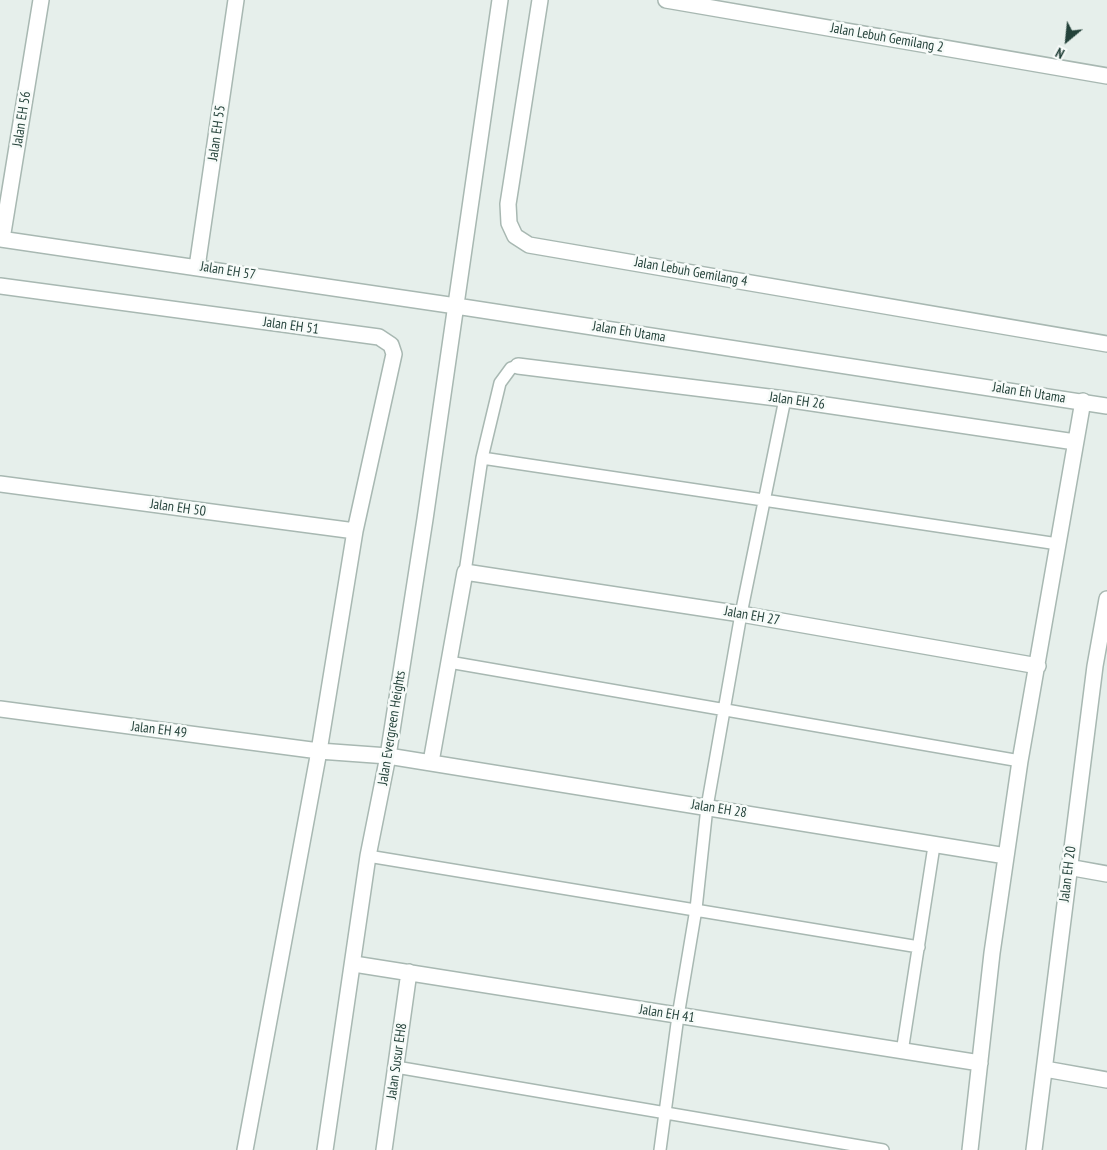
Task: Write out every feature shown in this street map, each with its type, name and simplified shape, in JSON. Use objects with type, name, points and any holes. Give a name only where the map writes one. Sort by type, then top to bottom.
[{"type":"street","name":"Jalan EH 56","points":[[1,239],[41,0]]},
{"type":"street","name":"Jalan EH 55","points":[[197,267],[236,0]]},
{"type":"street","points":[[456,306],[500,0]]},
{"type":"street","name":"Jalan Lebuh Gemilang 4","points":[[540,0],[508,204],[509,223],[515,236],[529,245],[1107,344]]},
{"type":"street","name":"Jalan Lebuh Gemilang 2","points":[[666,0],[1107,76]]},
{"type":"street","name":"Jalan EH 57","points":[[1,239],[456,306]]},
{"type":"street","name":"Jalan EH 51","points":[[0,286],[379,338],[391,345],[394,354],[355,531],[318,751],[245,1150]]},
{"type":"street","name":"Jalan Eh Utama","points":[[456,306],[1107,406]]},
{"type":"street","name":"Jalan Evergreen Heights","points":[[325,1150],[354,964],[368,856],[388,756],[456,306]]},
{"type":"street","name":"Jalan EH 26","points":[[518,366],[785,399],[1075,442]]},
{"type":"street","points":[[970,1150],[992,953],[1020,761],[1038,666],[1075,442],[1084,401]]},
{"type":"street","name":"Jalan EH 50","points":[[0,484],[355,531]]},
{"type":"street","points":[[431,762],[465,572]]},
{"type":"street","name":"Jalan EH 27","points":[[465,572],[741,614],[1038,666]]},
{"type":"street","name":"Jalan EH 20","points":[[1034,1150],[1068,868],[1095,666],[1107,599]]},
{"type":"street","name":"Jalan EH 49","points":[[0,709],[318,751],[388,756]]},
{"type":"street","name":"Jalan EH 28","points":[[388,756],[707,807],[934,846],[1006,856]]},
{"type":"street","points":[[1068,868],[1107,874]]},
{"type":"street","name":"Jalan EH 41","points":[[354,964],[980,1064]]},
{"type":"street","name":"Jalan Susur EH8","points":[[384,1150],[409,972]]},
{"type":"street","points":[[1045,1069],[1107,1080]]},
{"type":"lane","points":[[465,572],[482,458],[500,383],[511,368],[518,366]]},
{"type":"lane","points":[[660,1150],[678,1016],[696,909],[707,807],[723,709],[763,500],[785,399]]},
{"type":"lane","points":[[482,458],[1058,544]]},
{"type":"lane","points":[[449,662],[1020,761]]},
{"type":"lane","points":[[902,1052],[934,846]]},
{"type":"lane","points":[[368,856],[919,947]]},
{"type":"lane","points":[[396,1067],[883,1150]]}]
